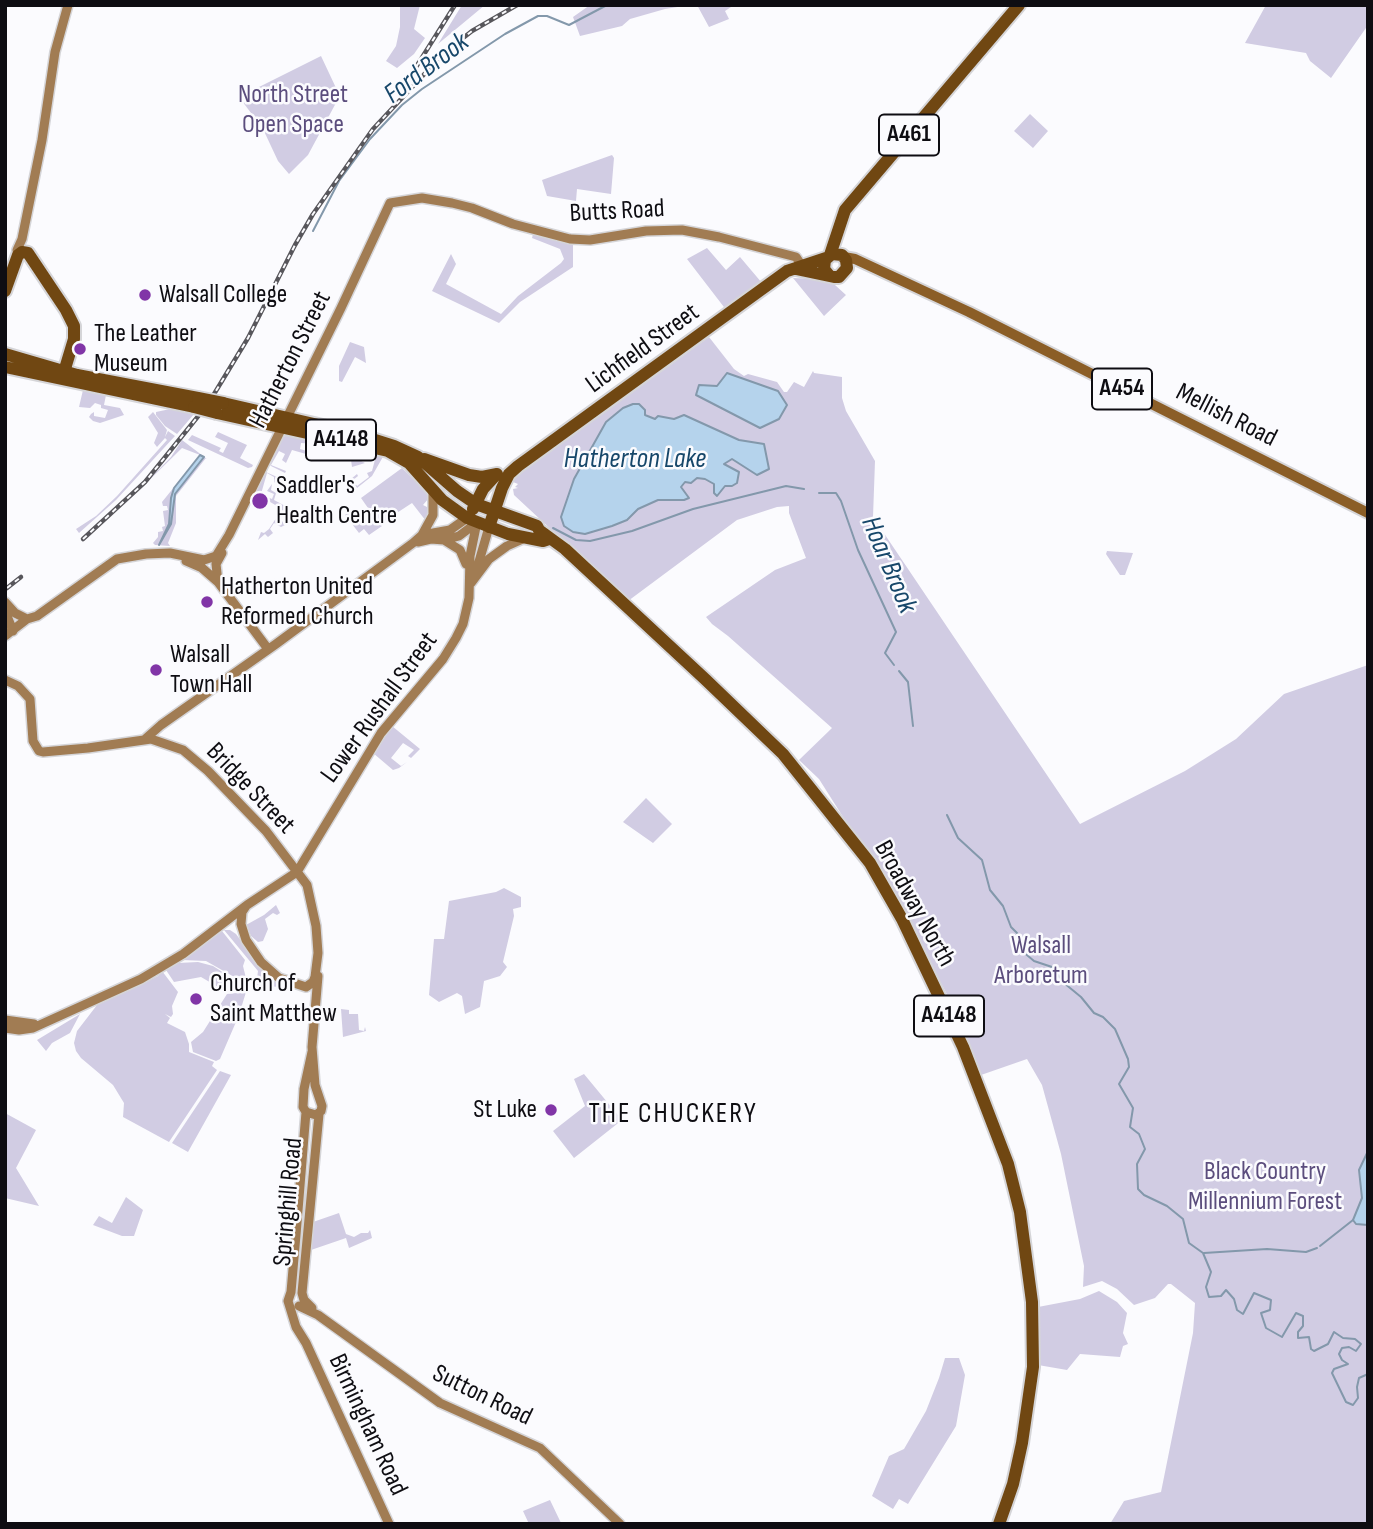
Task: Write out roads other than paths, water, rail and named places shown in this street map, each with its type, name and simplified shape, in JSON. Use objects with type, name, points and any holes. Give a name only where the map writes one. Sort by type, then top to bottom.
[{"type":"highway","name":"A461","points":[[835,256],[834,239],[845,210],[1019,5]]},
{"type":"highway","points":[[5,291],[22,254],[66,310],[75,329],[75,339],[59,375]]},
{"type":"highway","name":"Lichfield Street","points":[[481,515],[496,483],[502,477],[798,267],[835,256]]},
{"type":"highway","points":[[798,267],[829,275],[837,277],[845,272],[847,265],[835,256],[824,267],[829,275]]},
{"type":"highway","name":"A4148","points":[[5,355],[59,375]]},
{"type":"highway","points":[[5,361],[32,373]]},
{"type":"highway","name":"A4148","points":[[5,368],[59,375],[371,438],[394,446],[422,462],[481,515]]},
{"type":"highway","name":"A4148","points":[[284,422],[395,454],[415,468],[442,500],[527,537],[543,541],[544,535]]},
{"type":"highway","points":[[422,462],[424,459],[474,476],[507,475],[506,502],[521,520]]},
{"type":"highway","name":"Broadway North","points":[[481,515],[521,520],[537,526],[544,535]]},
{"type":"highway","name":"Broadway North","points":[[481,515],[544,535],[565,549],[706,680],[783,754],[814,791],[870,863],[902,919],[952,1021],[986,1104],[1008,1164],[1020,1212],[1034,1338],[1029,1408],[1013,1484],[999,1524]]},
{"type":"main road","name":"Mellish Road","points":[[835,256],[855,259],[969,312],[1368,513]]},
{"type":"main road","points":[[845,272],[859,268],[876,268]]},
{"type":"street","points":[[22,254],[22,239],[44,130],[55,52],[68,5]]},
{"type":"street","name":"Butts Road","points":[[390,203],[422,198],[452,203],[570,240],[681,230],[796,257],[798,267]]},
{"type":"street","name":"Hatherton Street","points":[[218,582],[216,564],[229,535],[390,203]]},
{"type":"street","points":[[144,740],[413,543],[431,522],[433,490]]},
{"type":"street","points":[[422,535],[450,530],[481,515]]},
{"type":"street","points":[[413,543],[431,539],[444,540],[466,532],[481,515]]},
{"type":"street","name":"Lower Rushall Street","points":[[298,872],[381,733],[443,659],[456,638],[467,612],[471,583],[470,556],[481,515]]},
{"type":"street","name":"Hatherton Street","points":[[165,554],[211,559],[229,535]]},
{"type":"street","name":"Lower Rushall Street","points":[[471,583],[489,559],[507,546],[527,537]]},
{"type":"street","points":[[444,540],[460,550],[471,583]]},
{"type":"street","points":[[5,611],[9,634],[113,561],[135,554],[165,554],[195,564],[218,582],[268,649]]},
{"type":"street","points":[[5,602],[15,613],[27,619]]},
{"type":"street","name":"Bridge Street","points":[[5,680],[18,686],[30,699],[33,741],[43,752],[124,744],[151,738],[183,750],[208,771],[266,831],[307,885]]},
{"type":"street","points":[[169,744],[163,732],[171,718]]},
{"type":"street","name":"Lower Rushall Street","points":[[307,885],[306,869],[311,852]]},
{"type":"street","points":[[5,1028],[19,1030],[40,1025],[163,967],[247,905],[298,872]]},
{"type":"street","points":[[307,885],[316,926],[317,968],[317,1003],[304,1101],[306,1112],[312,1116],[319,1114],[322,1106],[318,1099],[312,1052]]},
{"type":"street","points":[[246,940],[241,921],[242,912],[247,905]]},
{"type":"street","points":[[212,931],[230,927],[246,940],[274,974],[290,983],[306,987],[314,994],[317,1003]]},
{"type":"street","points":[[306,987],[314,981],[317,968]]},
{"type":"street","points":[[5,1020],[40,1025]]},
{"type":"street","points":[[304,1101],[311,1097],[318,1099]]},
{"type":"street","name":"Springhill Road","points":[[299,1301],[298,1290],[291,1292],[306,1112]]},
{"type":"street","name":"Springhill Road","points":[[299,1301],[319,1114]]},
{"type":"street","name":"Sutton Road","points":[[299,1301],[440,1404],[540,1448],[620,1524]]},
{"type":"street","name":"Birmingham Road","points":[[299,1301],[306,1343],[389,1524]]},
{"type":"water","points":[[727,373],[778,391],[787,405],[779,419],[760,428],[696,395],[699,385],[717,386]]},
{"type":"water","name":"Hatherton Lake","points":[[639,404],[645,410],[645,415],[655,419],[658,416],[674,419],[684,415],[739,440],[764,444],[769,469],[757,475],[732,459],[724,464],[739,472],[737,483],[725,486],[717,496],[714,493],[714,484],[697,478],[691,483],[685,482],[681,487],[689,498],[658,500],[638,509],[627,520],[612,526],[585,534],[573,532],[564,526],[561,517],[574,479],[606,422],[623,408]]},
{"type":"water","points":[[200,455],[204,457],[175,494],[171,524],[159,545],[169,524],[174,488]]},
{"type":"water","points":[[1368,1151],[1368,1225],[1356,1224],[1353,1220],[1362,1198],[1359,1170]]},
{"type":"waterway","name":"Ford Brook","points":[[313,231],[339,181],[370,139],[402,105],[422,89],[505,34],[538,16],[547,16],[569,25],[607,5]]},
{"type":"waterway","name":"Hoar Brook","points":[[553,528],[576,540],[590,541],[632,531],[693,509],[786,486],[804,489]]},
{"type":"waterway","name":"Hoar Brook","points":[[819,493],[836,493],[841,501],[858,550],[896,632],[885,653],[894,665]]},
{"type":"waterway","name":"Hoar Brook","points":[[899,671],[908,682],[913,726]]},
{"type":"waterway","name":"Hoar Brook","points":[[947,815],[958,838],[982,860],[990,890],[1003,906],[1011,927],[1017,933],[1021,950],[1034,961],[1052,967],[1094,1013],[1103,1017],[1115,1029],[1129,1067],[1119,1084],[1133,1108],[1130,1127],[1139,1134],[1145,1149],[1137,1164],[1138,1189],[1183,1219],[1189,1243],[1203,1253],[1211,1272],[1206,1287],[1209,1297],[1221,1296],[1226,1290],[1234,1299],[1237,1310],[1243,1314],[1254,1293],[1271,1300],[1270,1310],[1261,1313],[1266,1328],[1282,1337],[1296,1313],[1303,1316],[1303,1326],[1298,1332],[1298,1338],[1309,1337],[1311,1349],[1314,1351],[1328,1344],[1334,1332],[1343,1338],[1355,1339],[1361,1344],[1356,1351],[1349,1347],[1342,1348],[1339,1354],[1348,1364],[1334,1369],[1332,1373],[1346,1402],[1353,1405],[1358,1398],[1359,1378],[1368,1374]]},
{"type":"waterway","points":[[1320,1246],[1353,1220]]},
{"type":"waterway","points":[[1204,1253],[1267,1249],[1306,1252],[1317,1248]]},
{"type":"railway","points":[[411,75],[455,5]]},
{"type":"railway","points":[[83,539],[145,482],[208,404],[248,338],[313,214],[373,129],[444,53],[472,31],[517,5]]},
{"type":"railway","points":[[7,588],[21,577]]},
{"type":"place","name":"Walsall College","points":[[145,295]]},
{"type":"place","name":"The Leather Museum","points":[[80,349]]},
{"type":"place","name":"Saddler's Health Centre","points":[[260,501]]},
{"type":"place","name":"Hatherton United Reformed Church","points":[[207,602]]},
{"type":"place","name":"Walsall Town Hall","points":[[156,670]]},
{"type":"place","name":"Church of Saint Matthew","points":[[196,999]]},
{"type":"place","name":"St Luke","points":[[551,1110]]},
{"type":"district","name":"THE CHUCKERY","points":[[673,1115]]},
{"type":"park label","name":"North Street Open Space","points":[[293,110]]},
{"type":"park label","name":"Walsall Arboretum","points":[[1041,961]]},
{"type":"park label","name":"Black Country Millennium Forest","points":[[1265,1187]]}]
